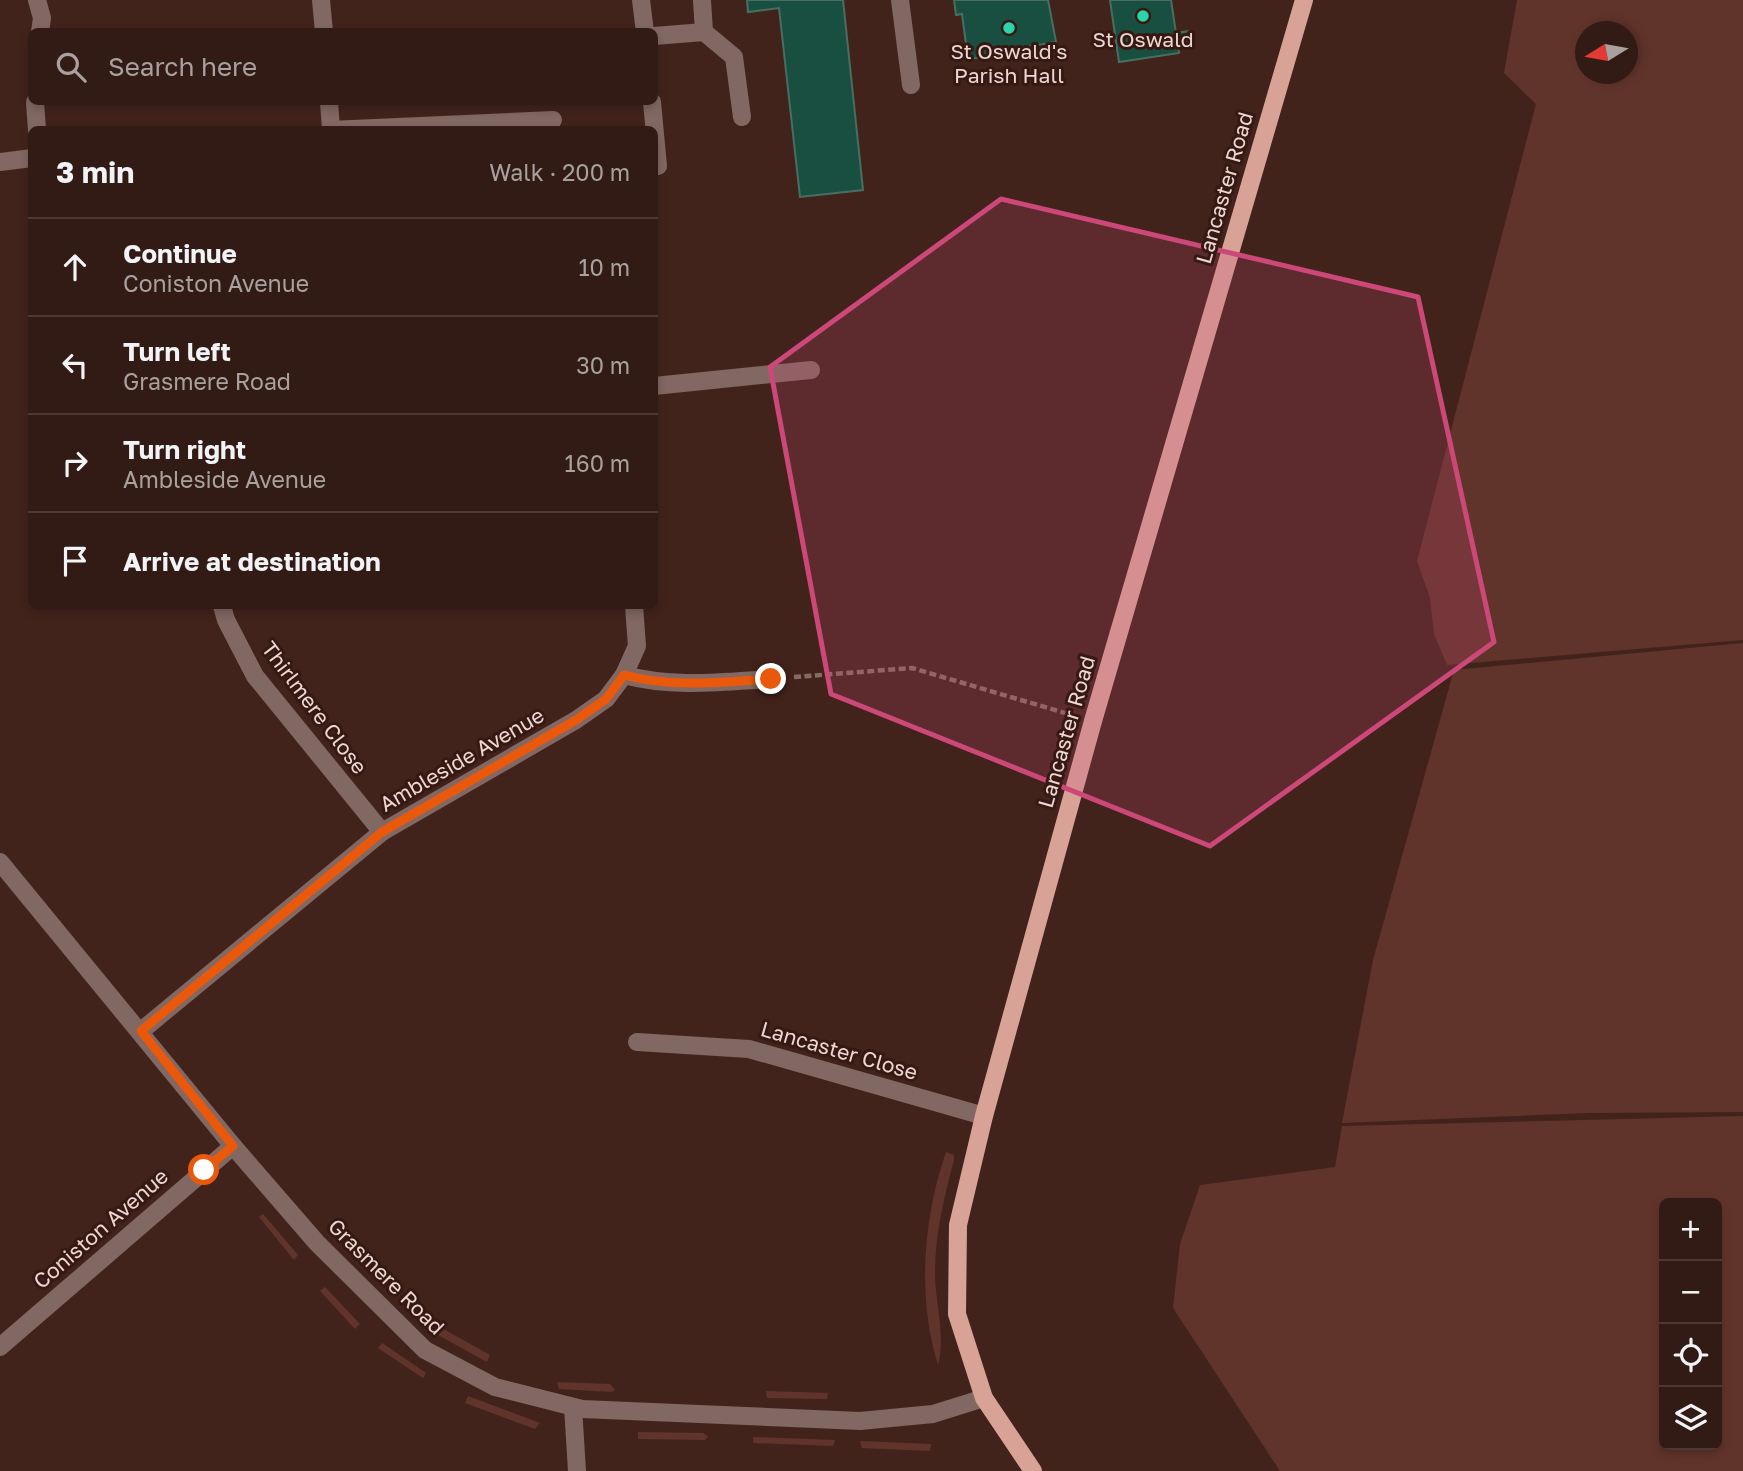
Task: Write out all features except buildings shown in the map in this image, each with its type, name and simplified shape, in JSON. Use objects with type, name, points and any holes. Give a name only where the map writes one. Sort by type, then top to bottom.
[{"type":"main road","name":"Lancaster Road","points":[[1033,1471],[984,1398],[957,1314],[958,1225],[984,1116],[1093,721],[1304,0]]},
{"type":"street","points":[[37,0],[42,18],[41,28]]},
{"type":"street","points":[[321,0],[324,28]]},
{"type":"street","points":[[641,0],[644,28]]},
{"type":"street","points":[[702,0],[704,32]]},
{"type":"street","points":[[900,0],[911,85]]},
{"type":"street","points":[[658,36],[704,32],[733,57],[742,117]]},
{"type":"street","points":[[35,105],[37,126]]},
{"type":"street","points":[[329,105],[330,126]]},
{"type":"street","points":[[652,105],[654,126]]},
{"type":"street","points":[[404,126],[553,120]]},
{"type":"street","points":[[0,162],[28,158]]},
{"type":"street","points":[[658,386],[811,370]]},
{"type":"street","name":"Thirlmere Close","points":[[223,609],[255,676],[382,832]]},
{"type":"street","name":"Ambleside Avenue","points":[[141,1031],[382,832],[576,720],[606,699],[624,675],[636,646],[634,609]]},
{"type":"street","points":[[624,675],[650,682],[679,684],[771,679]]},
{"type":"street","name":"Grasmere Road","points":[[0,862],[233,1146],[317,1243],[425,1350],[495,1387],[573,1407],[860,1421],[933,1414],[984,1398]]},
{"type":"street","name":"Lancaster Close","points":[[637,1042],[750,1049],[984,1116]]},
{"type":"street","name":"Coniston Avenue","points":[[0,1347],[233,1146]]},
{"type":"street","points":[[573,1407],[577,1471]]},
{"type":"path","points":[[771,679],[912,668],[1093,721]]},
{"type":"highlighted area","points":[[1001,199],[1418,297],[1494,642],[1210,846],[831,694],[770,367]]},
{"type":"shaded area","points":[[1517,0],[1743,0],[1743,640],[1447,665],[1434,634],[1430,598],[1417,561],[1536,104],[1504,73]]},
{"type":"shaded area","points":[[1743,643],[1743,1112],[1588,1113],[1342,1123],[1373,960],[1454,670]]},
{"type":"shaded area","points":[[1743,1116],[1743,1471],[1280,1471],[1173,1308],[1180,1244],[1200,1185],[1335,1167],[1342,1126]]},
{"type":"shaded area","points":[[946,1152],[954,1155],[954,1160],[941,1216],[935,1259],[941,1342],[938,1365],[927,1313],[926,1258],[932,1204]]},
{"type":"shaded area","points":[[263,1214],[298,1255],[294,1260],[259,1217]]},
{"type":"shaded area","points":[[325,1287],[360,1324],[355,1329],[320,1291]]},
{"type":"shaded area","points":[[438,1326],[490,1355],[487,1362],[438,1335]]},
{"type":"shaded area","points":[[382,1343],[426,1373],[423,1378],[378,1348]]},
{"type":"shaded area","points":[[557,1382],[610,1384],[615,1390],[559,1389]]},
{"type":"shaded area","points":[[766,1391],[828,1393],[827,1399],[767,1398]]},
{"type":"shaded area","points":[[468,1396],[540,1423],[535,1429],[465,1403]]},
{"type":"shaded area","points":[[638,1432],[703,1433],[708,1436],[705,1440],[638,1439]]},
{"type":"shaded area","points":[[753,1437],[835,1440],[833,1446],[753,1443]]},
{"type":"shaded area","points":[[860,1441],[931,1444],[930,1451],[862,1448]]},
{"type":"place","name":"St Oswald","points":[[1143,16]]},
{"type":"place","name":"St Oswald's Parish Hall","points":[[1009,28]]},
{"type":"route","points":[[204,1170],[233,1146],[141,1031],[382,832],[576,720],[606,699],[624,675],[650,682],[679,684],[771,679]]}]
